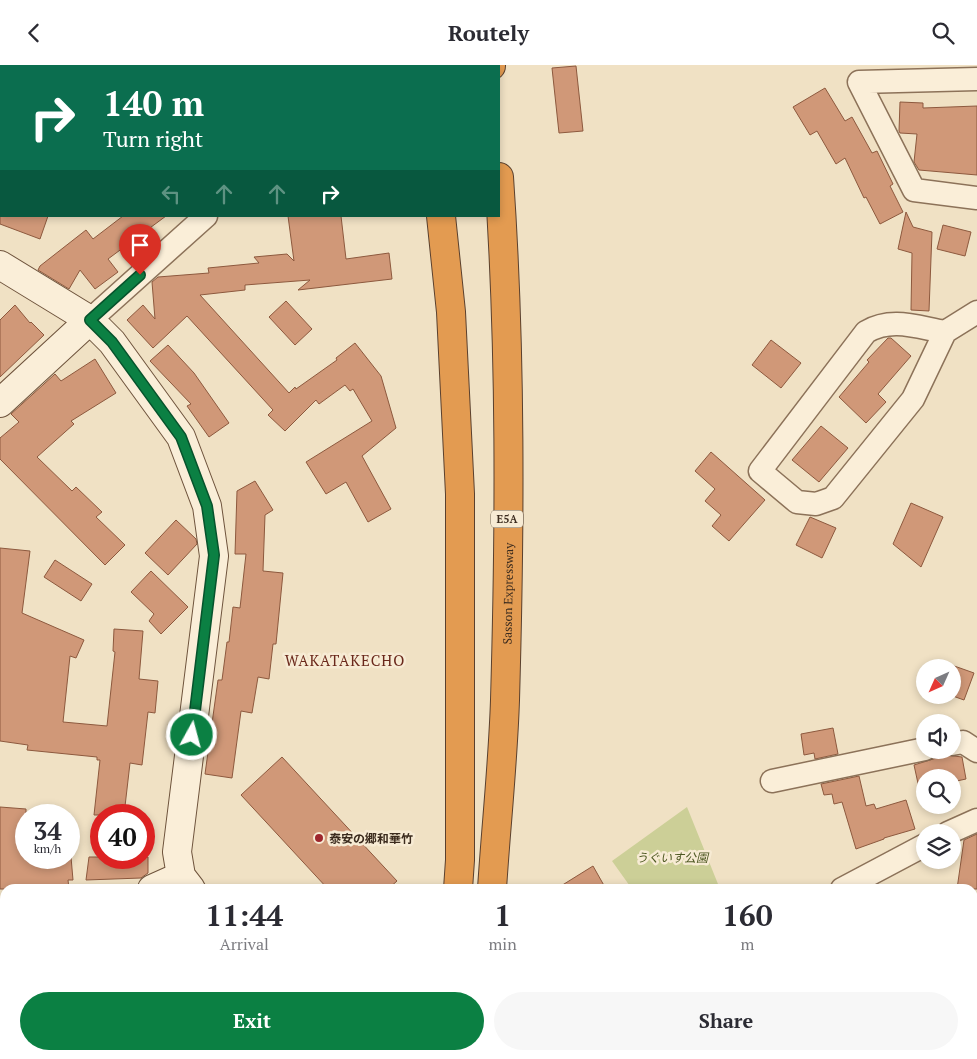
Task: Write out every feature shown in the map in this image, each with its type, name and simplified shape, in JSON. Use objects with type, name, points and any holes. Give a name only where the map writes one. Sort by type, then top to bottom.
[{"type":"highway","name":"Sasson Expressway","points":[[492,884],[505,701],[508,543],[507,367],[500,201]]},
{"type":"highway","points":[[441,217],[451,312],[460,494],[460,860],[458,884]]},
{"type":"street","points":[[977,79],[859,82],[914,190],[977,197]]},
{"type":"street","points":[[0,403],[205,217]]},
{"type":"street","points":[[0,265],[90,320],[112,342],[181,437],[207,506],[214,555],[177,852],[186,883]]},
{"type":"street","points":[[945,332],[894,323],[878,325],[866,333],[760,471],[797,502],[816,504],[833,498],[913,399],[945,332],[977,312]]},
{"type":"street","points":[[961,742],[977,751]]},
{"type":"street","points":[[772,781],[916,751]]},
{"type":"street","points":[[961,827],[977,820]]},
{"type":"street","points":[[851,884],[916,850]]},
{"type":"green space","name":"うぐいす公園","points":[[687,807],[718,884],[628,884],[612,861]]},
{"type":"building","points":[[576,66],[583,131],[559,133],[552,68]]},
{"type":"building","points":[[825,88],[845,121],[852,117],[872,153],[877,151],[893,184],[890,186],[903,212],[880,224],[866,197],[864,198],[845,158],[836,164],[817,131],[810,135],[793,107]]},
{"type":"building","points":[[900,102],[923,103],[923,108],[977,106],[977,175],[919,170],[914,162],[917,134],[900,133],[899,131]]},
{"type":"building","points":[[906,212],[913,227],[932,232],[929,311],[911,310],[912,253],[898,249]]},
{"type":"building","points":[[0,217],[48,217],[40,239],[0,224]]},
{"type":"building","points":[[122,217],[165,217],[108,259],[118,272],[95,289],[80,270],[69,289],[38,270],[40,266],[86,230],[93,239]]},
{"type":"building","points":[[288,217],[341,217],[346,259],[389,253],[392,279],[298,290],[310,280],[245,285],[245,290],[200,295],[289,393],[295,387],[296,389],[337,360],[336,358],[355,343],[381,376],[396,428],[362,456],[391,509],[368,522],[346,482],[326,494],[306,462],[372,421],[353,389],[350,391],[345,385],[319,404],[316,400],[285,431],[268,415],[273,410],[187,316],[153,348],[127,320],[143,305],[155,319],[152,282],[158,277],[209,273],[208,268],[259,263],[254,257],[287,254],[294,261]]},
{"type":"building","points":[[943,225],[971,232],[965,256],[937,249]]},
{"type":"building","points":[[286,301],[312,329],[295,345],[269,317]]},
{"type":"building","points":[[15,305],[30,323],[44,335],[0,377],[0,320]]},
{"type":"building","points":[[888,338],[891,338],[911,356],[878,394],[886,402],[866,423],[839,397],[869,362],[867,360]]},
{"type":"building","points":[[771,340],[801,363],[781,388],[752,365]]},
{"type":"building","points":[[168,345],[194,373],[229,423],[209,437],[187,406],[191,404],[150,361]]},
{"type":"building","points":[[95,359],[116,393],[71,421],[74,424],[37,457],[72,491],[76,487],[102,512],[96,517],[125,545],[105,565],[0,459],[0,438],[19,422],[11,414],[55,374],[61,381]]},
{"type":"building","points":[[821,426],[848,448],[819,482],[792,460]]},
{"type":"building","points":[[711,452],[765,500],[729,541],[712,526],[721,515],[705,501],[715,489],[695,471]]},
{"type":"building","points":[[255,481],[273,510],[265,515],[263,571],[283,573],[276,644],[273,644],[269,679],[258,677],[252,713],[241,711],[232,778],[205,774],[218,680],[222,680],[233,607],[240,608],[246,554],[235,554],[237,491]]},
{"type":"building","points":[[911,503],[943,517],[921,567],[893,544]]},
{"type":"building","points":[[810,517],[836,528],[822,558],[796,545]]},
{"type":"building","points":[[176,520],[196,539],[197,544],[168,575],[145,553]]},
{"type":"building","points":[[0,548],[30,551],[22,613],[84,640],[76,658],[70,656],[63,722],[107,726],[115,652],[113,651],[114,629],[143,631],[139,679],[158,681],[155,713],[148,712],[142,765],[130,763],[125,804],[95,804],[100,760],[97,760],[97,757],[27,750],[28,745],[0,741]]},
{"type":"building","points":[[55,560],[92,584],[81,601],[44,577]]},
{"type":"building","points":[[151,571],[188,607],[161,634],[149,621],[154,614],[131,592]]},
{"type":"building","points":[[961,668],[974,673],[964,700],[961,699]]},
{"type":"building","points":[[833,728],[838,754],[815,759],[814,753],[804,755],[801,734]]},
{"type":"building","name":"泰安の郷和華竹","points":[[282,757],[397,881],[394,884],[323,884],[241,795]]},
{"type":"building","points":[[962,757],[966,779],[961,780],[961,769],[916,769],[916,774],[914,765],[933,759],[961,759]]},
{"type":"building","points":[[859,776],[866,806],[874,804],[876,809],[906,800],[915,829],[856,849],[842,802],[834,804],[832,794],[824,795],[821,784]]},
{"type":"building","points":[[0,807],[15,808],[15,869],[72,869],[73,880],[68,880],[68,884],[0,884]]},
{"type":"building","points":[[977,834],[977,884],[958,884],[964,840]]},
{"type":"building","points":[[89,857],[90,869],[148,869],[148,873],[141,878],[86,880]]},
{"type":"building","points":[[593,866],[603,884],[564,884]]},
{"type":"place","name":"泰安の郷和華竹","points":[[319,838]]},
{"type":"district","name":"WAKATAKECHO","points":[[345,660]]},
{"type":"route","points":[[140,275],[90,320],[112,342],[181,437],[207,506],[214,555],[192,735]]}]
